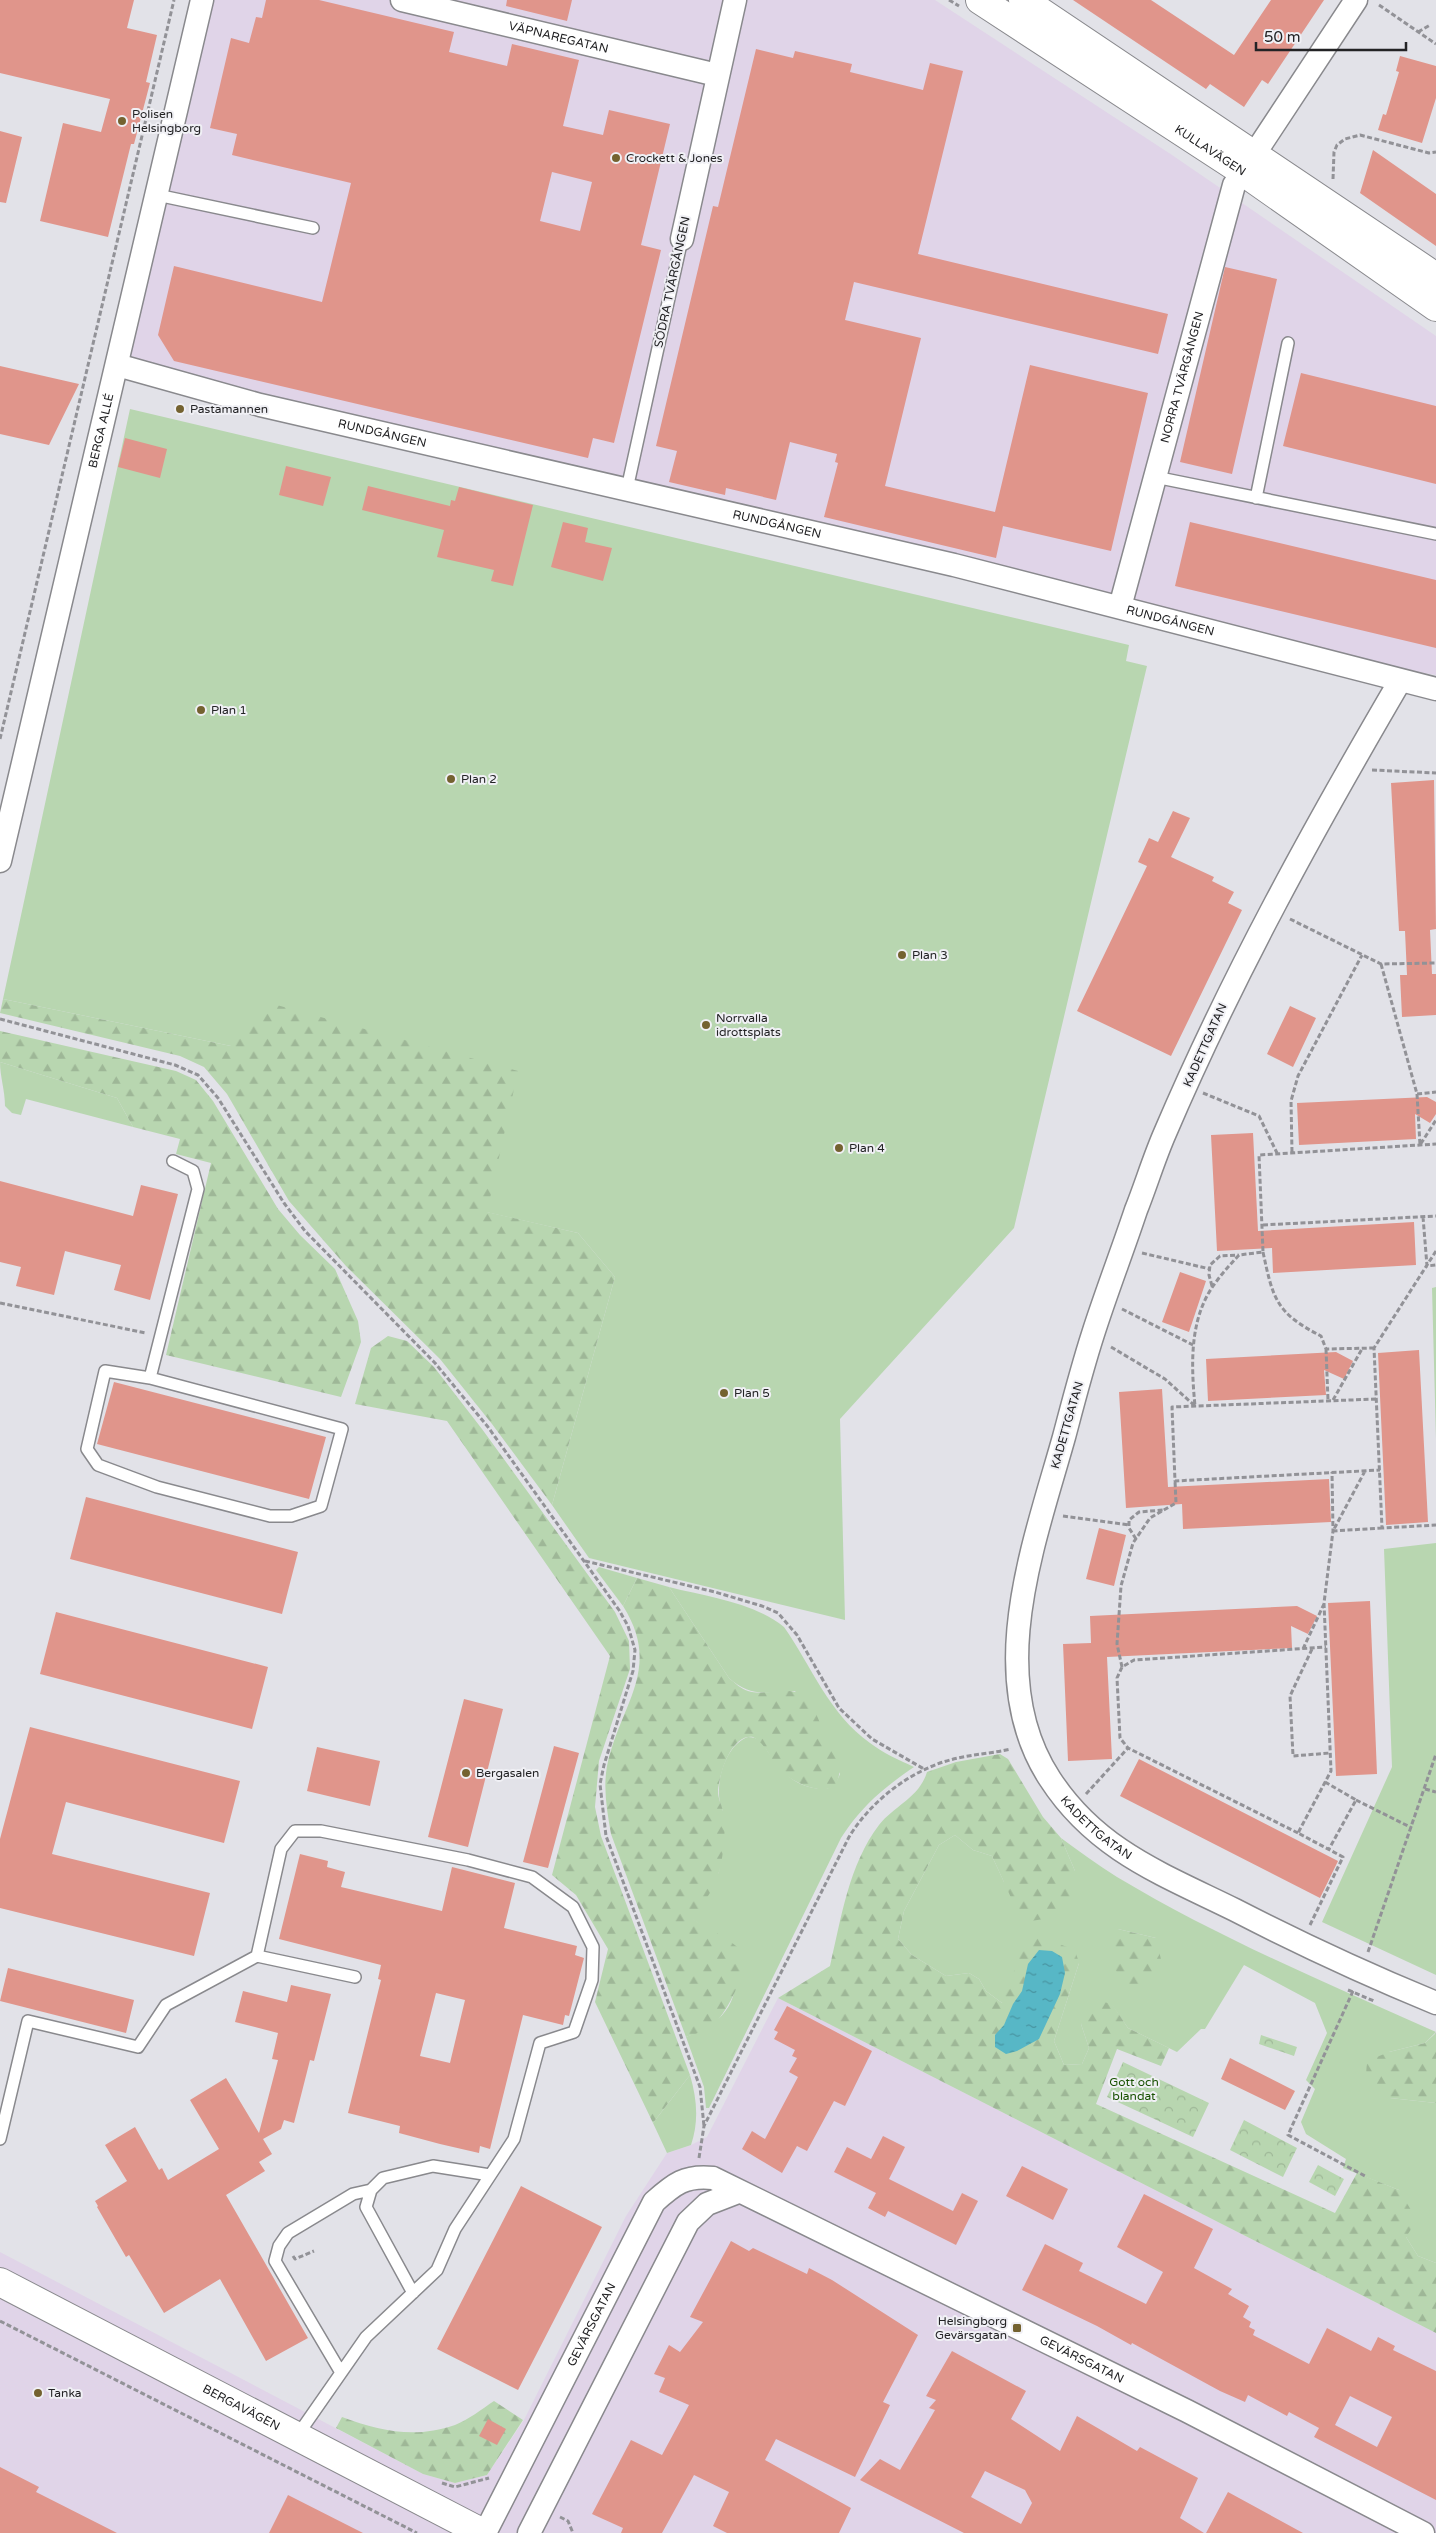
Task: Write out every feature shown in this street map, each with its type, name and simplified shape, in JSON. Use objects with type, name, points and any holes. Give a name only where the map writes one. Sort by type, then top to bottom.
[{"type":"street","name":"BERGA ALLÉ","points":[[0,861],[202,0]]},
{"type":"street","name":"VÄPNAREGATAN","points":[[402,0],[717,75]]},
{"type":"street","points":[[717,75],[736,0]]},
{"type":"street","name":"KULLAVÄGEN","points":[[980,0],[1436,277]]},
{"type":"street","name":"KULLAVÄGEN","points":[[1023,0],[1248,163],[1436,307]]},
{"type":"street","name":"NORRA TVÄRGÅNGEN","points":[[1120,607],[1234,185],[1356,0]]},
{"type":"street","name":"SÖDRA TVÄRGÅNGEN","points":[[682,239],[717,75]]},
{"type":"street","name":"RUNDGÅNGEN","points":[[117,365],[260,405],[954,565],[1436,689]]},
{"type":"street","name":"KADETTGATAN","points":[[1400,681],[1349,768],[1271,909],[1222,1005],[1164,1135],[1092,1336],[1043,1513],[1022,1600],[1016,1634],[1020,1695],[1025,1720],[1037,1756],[1048,1776],[1071,1809],[1089,1827],[1120,1852],[1300,1944],[1436,2003]]},
{"type":"street","name":"GEVÄRSGATAN","points":[[484,2533],[654,2202],[674,2185],[697,2176],[713,2178],[738,2192],[1188,2411],[1423,2533]]},
{"type":"street","points":[[529,2533],[688,2222],[707,2204],[738,2192]]},
{"type":"street","name":"BERGAVÄGEN","points":[[0,2282],[484,2533]]},
{"type":"lane","points":[[157,195],[313,228]]},
{"type":"lane","name":"SÖDRA TVÄRGÅNGEN","points":[[627,489],[682,239]]},
{"type":"lane","points":[[1256,498],[1288,343]]},
{"type":"lane","points":[[1155,477],[1436,534]]},
{"type":"lane","points":[[150,1378],[198,1190],[193,1172],[173,1161]]},
{"type":"lane","points":[[105,1371],[150,1378],[342,1429],[322,1506],[290,1516],[270,1516],[157,1488],[98,1465],[87,1449],[105,1371]]},
{"type":"lane","points":[[257,1956],[281,1849],[295,1832],[321,1831],[468,1860],[532,1877],[573,1907],[593,1947],[592,1980],[574,2032],[540,2043],[514,2139],[455,2229],[437,2270],[366,2337],[340,2371],[310,2420],[297,2436]]},
{"type":"lane","points":[[0,2140],[28,2021],[138,2047],[166,2005],[257,1956],[355,1978]]},
{"type":"lane","points":[[413,2293],[366,2207],[371,2190],[383,2178],[433,2166],[490,2175]]},
{"type":"lane","points":[[340,2371],[275,2261],[279,2246],[288,2233],[353,2194],[371,2190]]},
{"type":"path","points":[[0,739],[174,0]]},
{"type":"path","points":[[1379,5],[1436,44]]},
{"type":"path","points":[[1418,32],[1430,24]]},
{"type":"path","points":[[1333,187],[1334,152],[1337,145],[1345,139],[1360,135],[1429,153],[1436,152]]},
{"type":"path","points":[[1349,768],[1436,773]]},
{"type":"path","points":[[1271,909],[1381,964],[1436,963]]},
{"type":"path","points":[[1292,1152],[1291,1101],[1298,1076],[1362,955]]},
{"type":"path","points":[[1381,964],[1417,1094],[1420,1145]]},
{"type":"path","points":[[0,1018],[175,1065],[198,1075],[218,1098],[284,1203],[305,1231],[435,1363],[488,1427],[585,1561],[628,1626],[635,1650],[633,1671],[600,1784],[606,1836],[700,2087],[704,2126],[697,2176]]},
{"type":"path","points":[[1186,1087],[1260,1116],[1278,1153]]},
{"type":"path","points":[[1417,1094],[1436,1092]]},
{"type":"path","points":[[1420,1145],[1436,1120]]},
{"type":"path","points":[[1328,1400],[1326,1349],[1321,1336],[1303,1327],[1282,1310],[1271,1290],[1263,1252],[1258,1155],[1436,1144]]},
{"type":"path","points":[[1263,1225],[1436,1216]]},
{"type":"path","points":[[1423,1217],[1427,1266]]},
{"type":"path","points":[[1123,1248],[1210,1269]]},
{"type":"path","points":[[1382,1528],[1374,1348],[1436,1251]]},
{"type":"path","points":[[1212,1287],[1210,1265],[1220,1256],[1263,1252]]},
{"type":"path","points":[[1195,1406],[1193,1344],[1203,1305],[1212,1287],[1239,1255]]},
{"type":"path","points":[[1427,1266],[1436,1265]]},
{"type":"path","points":[[1104,1300],[1193,1344]]},
{"type":"path","points":[[0,1303],[160,1336]]},
{"type":"path","points":[[1092,1336],[1165,1379],[1195,1406]]},
{"type":"path","points":[[1334,1400],[1362,1348]]},
{"type":"path","points":[[1326,1349],[1374,1348]]},
{"type":"path","points":[[1122,1667],[1117,1644],[1122,1586],[1136,1539],[1150,1518],[1176,1503],[1172,1407],[1376,1398]]},
{"type":"path","points":[[1333,1531],[1365,1470]]},
{"type":"path","points":[[1175,1481],[1380,1470]]},
{"type":"path","points":[[1298,1833],[1331,1771],[1324,1603],[1333,1531],[1332,1472]]},
{"type":"path","points":[[1136,1539],[1129,1528],[1129,1520],[1139,1512],[1164,1509]]},
{"type":"path","points":[[1043,1513],[1129,1525]]},
{"type":"path","points":[[1333,1531],[1436,1524]]},
{"type":"path","points":[[585,1561],[715,1592],[762,1606],[778,1613],[797,1635],[839,1708],[872,1739],[924,1769]]},
{"type":"path","points":[[1303,1649],[1324,1603]]},
{"type":"path","points":[[1300,1944],[1343,1857],[1128,1748],[1120,1738],[1117,1678],[1122,1667],[1134,1660],[1326,1647]]},
{"type":"path","points":[[1312,1648],[1290,1696],[1293,1756],[1330,1753]]},
{"type":"path","points":[[704,2126],[860,1818],[892,1791],[924,1769],[958,1758],[1014,1748]]},
{"type":"path","points":[[1071,1809],[1128,1748]]},
{"type":"path","points":[[1325,1782],[1412,1828]]},
{"type":"path","points":[[1424,1789],[1436,1792]]},
{"type":"path","points":[[1329,1849],[1356,1800]]},
{"type":"path","points":[[295,2259],[314,2250]]},
{"type":"path","points":[[0,2321],[417,2533]]},
{"type":"path","points":[[438,2482],[455,2487],[489,2478],[508,2489]]},
{"type":"path","points":[[542,2507],[568,2521],[573,2533]]},
{"type":"shaded area","points":[[208,0],[935,0],[1172,155],[1436,336],[1436,675],[1376,665],[122,362]]},
{"type":"shaded area","points":[[778,1998],[1436,2333],[1436,2533],[0,2533],[0,2252],[423,2474],[455,2483],[487,2475],[524,2420],[626,2216],[667,2153],[707,2137]]},
{"type":"green space","name":"Norrvalla idrottsplats","points":[[130,409],[1129,645],[1126,661],[1147,666],[1014,1228],[840,1419],[845,1620],[589,1558],[552,1505],[615,1277],[578,1233],[486,1212],[231,1046],[3,999]]},
{"type":"green space","points":[[3,999],[231,1046],[273,1004],[518,1071],[487,1212],[578,1233],[615,1277],[552,1505],[492,1424],[440,1359],[346,1266],[289,1201],[227,1094],[204,1067],[180,1056],[0,1013]]},
{"type":"green space","points":[[0,1031],[176,1071],[196,1080],[213,1101],[278,1209],[300,1235],[335,1269],[358,1321],[361,1342],[341,1397],[166,1355],[211,1163],[176,1154],[180,1139],[133,1127],[117,1098],[0,1062]]},
{"type":"green space","points":[[0,1062],[117,1098],[133,1127],[26,1099],[21,1115],[12,1113],[5,1106]]},
{"type":"green space","points":[[1436,1287],[1436,1439],[1432,1288]]},
{"type":"green space","points":[[388,1336],[407,1341],[434,1367],[482,1429],[615,1612],[629,1641],[630,1669],[599,1761],[595,1807],[601,1836],[690,2075],[653,2123],[595,2002],[608,1949],[576,1895],[552,1875],[610,1656],[447,1421],[355,1404],[371,1348]]},
{"type":"green space","points":[[1436,1543],[1436,1975],[1322,1922],[1392,1767],[1384,1549]]},
{"type":"green space","points":[[599,1567],[637,1578],[623,1606],[596,1570]]},
{"type":"green space","points":[[637,1578],[669,1587],[729,1678],[740,1687],[748,1691],[763,1693],[794,1692],[801,1694],[807,1699],[816,1713],[839,1766],[836,1784],[829,1788],[821,1789],[812,1788],[792,1780],[779,1769],[765,1747],[753,1737],[745,1738],[739,1742],[728,1756],[721,1774],[718,1790],[725,1825],[720,1866],[715,1884],[693,1919],[737,1947],[741,1951],[743,1958],[743,1968],[731,2000],[719,2018],[708,2029],[686,2037],[611,1834],[606,1800],[607,1766],[613,1744],[635,1686],[639,1668],[639,1649],[634,1628],[623,1606]]},
{"type":"green space","points":[[669,1587],[744,1606],[772,1619],[784,1627],[822,1689],[843,1718],[875,1747],[914,1767],[873,1799],[857,1816],[841,1838],[709,2108],[706,2108],[704,2087],[686,2037],[702,2030],[724,2014],[730,2004],[737,1980],[738,1949],[692,1919],[719,1872],[723,1811],[719,1792],[722,1769],[732,1749],[749,1737],[759,1740],[786,1774],[805,1786],[821,1789],[831,1787],[840,1774],[795,1691],[768,1693],[752,1691],[729,1678]]},
{"type":"green space","points":[[1000,1754],[1008,1759],[1043,1817],[1061,1838],[1075,1871],[1071,1897],[1050,1918],[1031,1921],[1018,1913],[992,1856],[973,1850],[955,1835],[939,1845],[904,1911],[898,1939],[912,1955],[946,1976],[969,1973],[979,1979],[986,1991],[1002,2003],[1024,1945],[1038,1936],[1075,1950],[1079,1963],[1054,2041],[1064,2065],[1082,2064],[1089,2048],[1081,2024],[1088,2003],[1096,2000],[1112,2004],[1128,2028],[1169,2048],[1161,2066],[1117,2049],[1096,2104],[1335,2213],[1357,2173],[1399,2190],[1417,2220],[1406,2237],[1418,2256],[1436,2263],[1436,2333],[778,1998],[830,1966],[842,1911],[853,1874],[869,1840],[885,1818],[913,1795],[927,1772],[956,1762]]},
{"type":"green space","points":[[955,1835],[973,1850],[992,1856],[1004,1882],[1075,1871],[1061,1838],[1117,1877],[1195,1920],[1274,1959],[1436,2032],[1425,2043],[1389,2052],[1390,2098],[1436,2103],[1436,2263],[1418,2256],[1406,2237],[1399,2190],[1343,2168],[1346,2159],[1306,2134],[1301,2122],[1315,2089],[1306,2080],[1327,2033],[1315,2003],[1244,1965],[1205,2029],[1201,2029],[1177,2052],[1128,2028],[1112,2005],[1081,2024],[1089,2048],[1082,2064],[1064,2065],[1054,2041],[1079,1963],[1002,2003],[986,1991],[979,1979],[969,1973],[946,1976],[912,1955],[898,1939],[904,1911],[939,1845]],"holes":[[[1118,1929],[1156,1938],[1115,1969]]]},
{"type":"green space","points":[[1118,1929],[1156,1938],[1163,1968],[1141,1987],[1125,1986],[1115,1969],[1108,1940]]},
{"type":"green space","points":[[1436,2033],[1436,2103],[1390,2098],[1371,2091],[1366,2075],[1367,2061],[1389,2052],[1425,2043]]},
{"type":"green space","points":[[1261,2035],[1297,2047],[1294,2056],[1259,2044]]},
{"type":"green space","name":"Gott och blandat","points":[[1123,2062],[1209,2103],[1193,2137],[1107,2097]]},
{"type":"green space","points":[[690,2075],[696,2110],[694,2136],[691,2145],[667,2153],[653,2123]]},
{"type":"green space","points":[[1244,2120],[1297,2148],[1283,2177],[1230,2150]]},
{"type":"green space","points":[[1318,2165],[1344,2179],[1335,2196],[1309,2182]]},
{"type":"green space","points":[[494,2401],[523,2420],[487,2475],[455,2483],[423,2474],[336,2428],[342,2417],[398,2432],[426,2432],[455,2425]]},
{"type":"water","points":[[1039,1950],[1052,1951],[1062,1957],[1065,1973],[1060,1994],[1039,2039],[1017,2051],[1006,2054],[995,2047],[995,2035],[1004,2025],[1013,2004],[1022,1991],[1028,1964]]},
{"type":"building","name":"Polisen Helsingborg","points":[[0,0],[134,0],[127,28],[157,35],[146,82],[150,83],[134,144],[131,144],[108,237],[40,221],[63,123],[101,132],[110,99],[0,73]]},
{"type":"building","points":[[266,0],[319,0],[454,32],[449,52],[507,66],[512,44],[579,60],[563,126],[603,135],[609,110],[670,124],[641,245],[661,250],[614,443],[593,438],[588,458],[174,361],[158,335],[174,266],[322,302],[351,183],[232,155],[237,134],[210,128],[231,38],[249,43],[256,17],[262,18]],"holes":[[[552,172],[592,182],[580,231],[540,221]]]},
{"type":"building","points":[[507,0],[572,0],[567,21],[506,6]]},
{"type":"building","points":[[1073,0],[1151,0],[1234,55],[1271,0],[1324,0],[1268,84],[1262,80],[1244,107],[1210,84],[1206,89]]},
{"type":"building","points":[[756,49],[793,58],[795,51],[852,64],[850,72],[923,90],[930,63],[963,71],[918,254],[1168,314],[1158,354],[854,282],[845,320],[921,338],[885,486],[995,512],[1030,365],[1148,393],[1111,551],[1003,526],[996,558],[824,517],[838,463],[835,462],[837,454],[790,442],[776,500],[726,488],[725,495],[669,482],[677,451],[656,446],[713,206],[718,207]]},
{"type":"building","points":[[1400,56],[1436,66],[1436,98],[1422,143],[1378,130],[1383,114],[1386,115],[1399,72],[1396,71]]},
{"type":"building","points":[[0,131],[22,137],[6,203],[0,202]]},
{"type":"building","points":[[1373,150],[1436,194],[1436,246],[1360,193]]},
{"type":"building","points":[[1225,267],[1277,279],[1232,474],[1180,462]]},
{"type":"building","points":[[0,366],[79,384],[49,445],[0,434]]},
{"type":"building","points":[[1301,373],[1436,406],[1436,484],[1283,446]]},
{"type":"building","points":[[125,438],[167,449],[160,478],[118,467]]},
{"type":"building","points":[[286,466],[331,477],[323,506],[279,495]]},
{"type":"building","points":[[368,486],[450,506],[451,500],[455,501],[459,487],[533,505],[513,586],[491,581],[494,570],[437,557],[444,530],[362,510]]},
{"type":"building","points":[[563,522],[588,528],[585,542],[612,548],[603,581],[551,567]]},
{"type":"building","points":[[1190,522],[1436,580],[1436,648],[1175,586]]},
{"type":"building","points":[[1434,780],[1436,929],[1430,930],[1432,974],[1436,974],[1436,1015],[1402,1017],[1400,975],[1407,975],[1405,931],[1399,931],[1391,783]]},
{"type":"building","points":[[1173,811],[1190,818],[1171,857],[1214,877],[1212,881],[1234,892],[1228,903],[1242,910],[1171,1056],[1077,1011],[1147,866],[1138,862],[1149,838],[1158,842]]},
{"type":"building","points":[[1290,1006],[1316,1018],[1293,1067],[1267,1054]]},
{"type":"building","points":[[1427,1097],[1436,1102],[1436,1114],[1430,1123],[1415,1114],[1416,1139],[1299,1145],[1297,1103]]},
{"type":"building","points":[[1253,1133],[1258,1231],[1414,1222],[1416,1265],[1273,1273],[1272,1248],[1217,1251],[1211,1135]]},
{"type":"building","points":[[0,1181],[133,1216],[141,1185],[178,1194],[150,1300],[114,1290],[121,1265],[65,1251],[54,1295],[16,1286],[21,1267],[0,1262]]},
{"type":"building","points":[[1180,1272],[1206,1281],[1189,1332],[1162,1322]]},
{"type":"building","points":[[1419,1350],[1428,1522],[1386,1525],[1378,1353]]},
{"type":"building","points":[[1336,1352],[1353,1361],[1344,1379],[1324,1370],[1326,1395],[1208,1401],[1206,1359]]},
{"type":"building","points":[[114,1382],[326,1437],[309,1499],[97,1444]]},
{"type":"building","points":[[1162,1389],[1168,1487],[1329,1479],[1331,1522],[1183,1529],[1182,1504],[1126,1508],[1119,1392]]},
{"type":"building","points":[[86,1497],[298,1552],[282,1614],[70,1559]]},
{"type":"building","points":[[1099,1528],[1126,1535],[1114,1586],[1086,1579]]},
{"type":"building","points":[[1370,1601],[1377,1774],[1336,1776],[1328,1603]]},
{"type":"building","points":[[1297,1606],[1317,1616],[1308,1634],[1291,1626],[1292,1648],[1107,1657],[1112,1759],[1068,1761],[1063,1644],[1091,1643],[1090,1616]]},
{"type":"building","points":[[56,1612],[268,1667],[252,1729],[40,1674]]},
{"type":"building","name":"Bergasalen","points":[[464,1699],[503,1709],[468,1847],[428,1837]]},
{"type":"building","points":[[30,1727],[240,1781],[224,1843],[66,1802],[52,1854],[210,1893],[194,1956],[0,1908],[0,1839]]},
{"type":"building","points":[[554,1746],[579,1753],[548,1868],[523,1862]]},
{"type":"building","points":[[317,1747],[380,1761],[370,1806],[307,1791]]},
{"type":"building","points":[[1139,1759],[1338,1861],[1320,1898],[1120,1796]]},
{"type":"building","points":[[300,1854],[328,1861],[327,1867],[345,1872],[341,1887],[442,1911],[452,1867],[515,1883],[504,1928],[577,1946],[575,1955],[584,1958],[569,2016],[565,2015],[563,2025],[523,2015],[490,2149],[480,2146],[479,2153],[399,2133],[400,2126],[348,2113],[381,1980],[378,1979],[381,1965],[279,1939]],"holes":[[[436,1993],[465,2000],[450,2063],[420,2056]]]},
{"type":"building","points":[[8,1968],[134,2000],[126,2033],[0,2001]]},
{"type":"building","points":[[291,1985],[331,1994],[314,2061],[310,2060],[294,2123],[284,2120],[281,2129],[263,2139],[272,2154],[259,2162],[265,2171],[226,2195],[308,2338],[266,2361],[220,2279],[164,2313],[129,2255],[126,2257],[95,2201],[127,2181],[105,2145],[135,2127],[159,2170],[162,2168],[168,2180],[219,2149],[190,2100],[226,2078],[259,2133],[278,2060],[272,2059],[278,2033],[235,2022],[243,1991],[287,2002]]},
{"type":"building","points":[[787,2006],[872,2051],[845,2106],[834,2101],[807,2151],[797,2146],[782,2173],[742,2149],[752,2131],[765,2139],[798,2077],[789,2072],[797,2058],[792,2056],[795,2050],[774,2039],[778,2032],[774,2030]]},
{"type":"building","points":[[1230,2058],[1295,2091],[1285,2110],[1221,2079]]},
{"type":"building","points":[[883,2136],[905,2147],[889,2179],[953,2211],[962,2193],[978,2201],[956,2245],[888,2211],[885,2217],[868,2208],[876,2193],[834,2172],[847,2147],[871,2159]]},
{"type":"building","points":[[1022,2166],[1068,2189],[1053,2220],[1006,2196]]},
{"type":"building","points":[[521,2186],[602,2227],[518,2390],[437,2349]]},
{"type":"building","points":[[1144,2194],[1213,2229],[1194,2268],[1232,2289],[1228,2294],[1249,2306],[1243,2317],[1251,2322],[1249,2327],[1255,2330],[1253,2335],[1309,2364],[1327,2328],[1371,2351],[1378,2337],[1395,2346],[1393,2350],[1436,2371],[1436,2500],[1314,2437],[1319,2428],[1289,2412],[1287,2416],[1248,2395],[1245,2402],[1220,2391],[1132,2343],[1131,2345],[1097,2326],[1022,2290],[1045,2244],[1083,2263],[1079,2271],[1146,2304],[1163,2272],[1117,2247]],"holes":[[[1350,2396],[1392,2417],[1377,2447],[1335,2425]]]},
{"type":"building","points":[[731,2241],[749,2251],[753,2248],[807,2274],[809,2268],[832,2280],[918,2335],[883,2402],[890,2405],[855,2477],[776,2439],[765,2460],[851,2508],[839,2533],[727,2533],[713,2526],[729,2492],[694,2475],[662,2533],[621,2533],[623,2528],[592,2514],[631,2440],[662,2455],[689,2405],[659,2392],[665,2378],[654,2374],[669,2345],[680,2352],[703,2322],[690,2317]]},
{"type":"building","points":[[952,2351],[1026,2391],[1011,2419],[1060,2451],[1077,2416],[1137,2451],[1140,2447],[1198,2478],[1180,2518],[1204,2533],[964,2533],[860,2480],[880,2459],[900,2470],[935,2410],[929,2408],[936,2400],[926,2396]],"holes":[[[985,2471],[1025,2490],[1032,2503],[1021,2524],[971,2497]]]},
{"type":"building","points":[[488,2419],[506,2429],[497,2445],[479,2436]]},
{"type":"building","points":[[0,2467],[39,2487],[36,2492],[117,2533],[0,2533]]},
{"type":"building","points":[[1228,2492],[1303,2533],[1206,2533]]},
{"type":"building","points":[[288,2495],[363,2533],[269,2533]]},
{"type":"place","name":"Polisen Helsingborg","points":[[122,121]]},
{"type":"place","name":"Crockett & Jones","points":[[616,158]]},
{"type":"place","name":"Pastamannen","points":[[180,409]]},
{"type":"place","name":"Plan 1","points":[[201,710]]},
{"type":"place","name":"Plan 2","points":[[451,779]]},
{"type":"place","name":"Plan 3","points":[[902,955]]},
{"type":"place","name":"Norrvalla idrottsplats","points":[[706,1025]]},
{"type":"place","name":"Plan 4","points":[[839,1148]]},
{"type":"place","name":"Plan 5","points":[[724,1393]]},
{"type":"place","name":"Bergasalen","points":[[466,1773]]},
{"type":"place","name":"Helsingborg Gevärsgatan","points":[[1017,2328]]},
{"type":"place","name":"Tanka","points":[[38,2393]]}]
